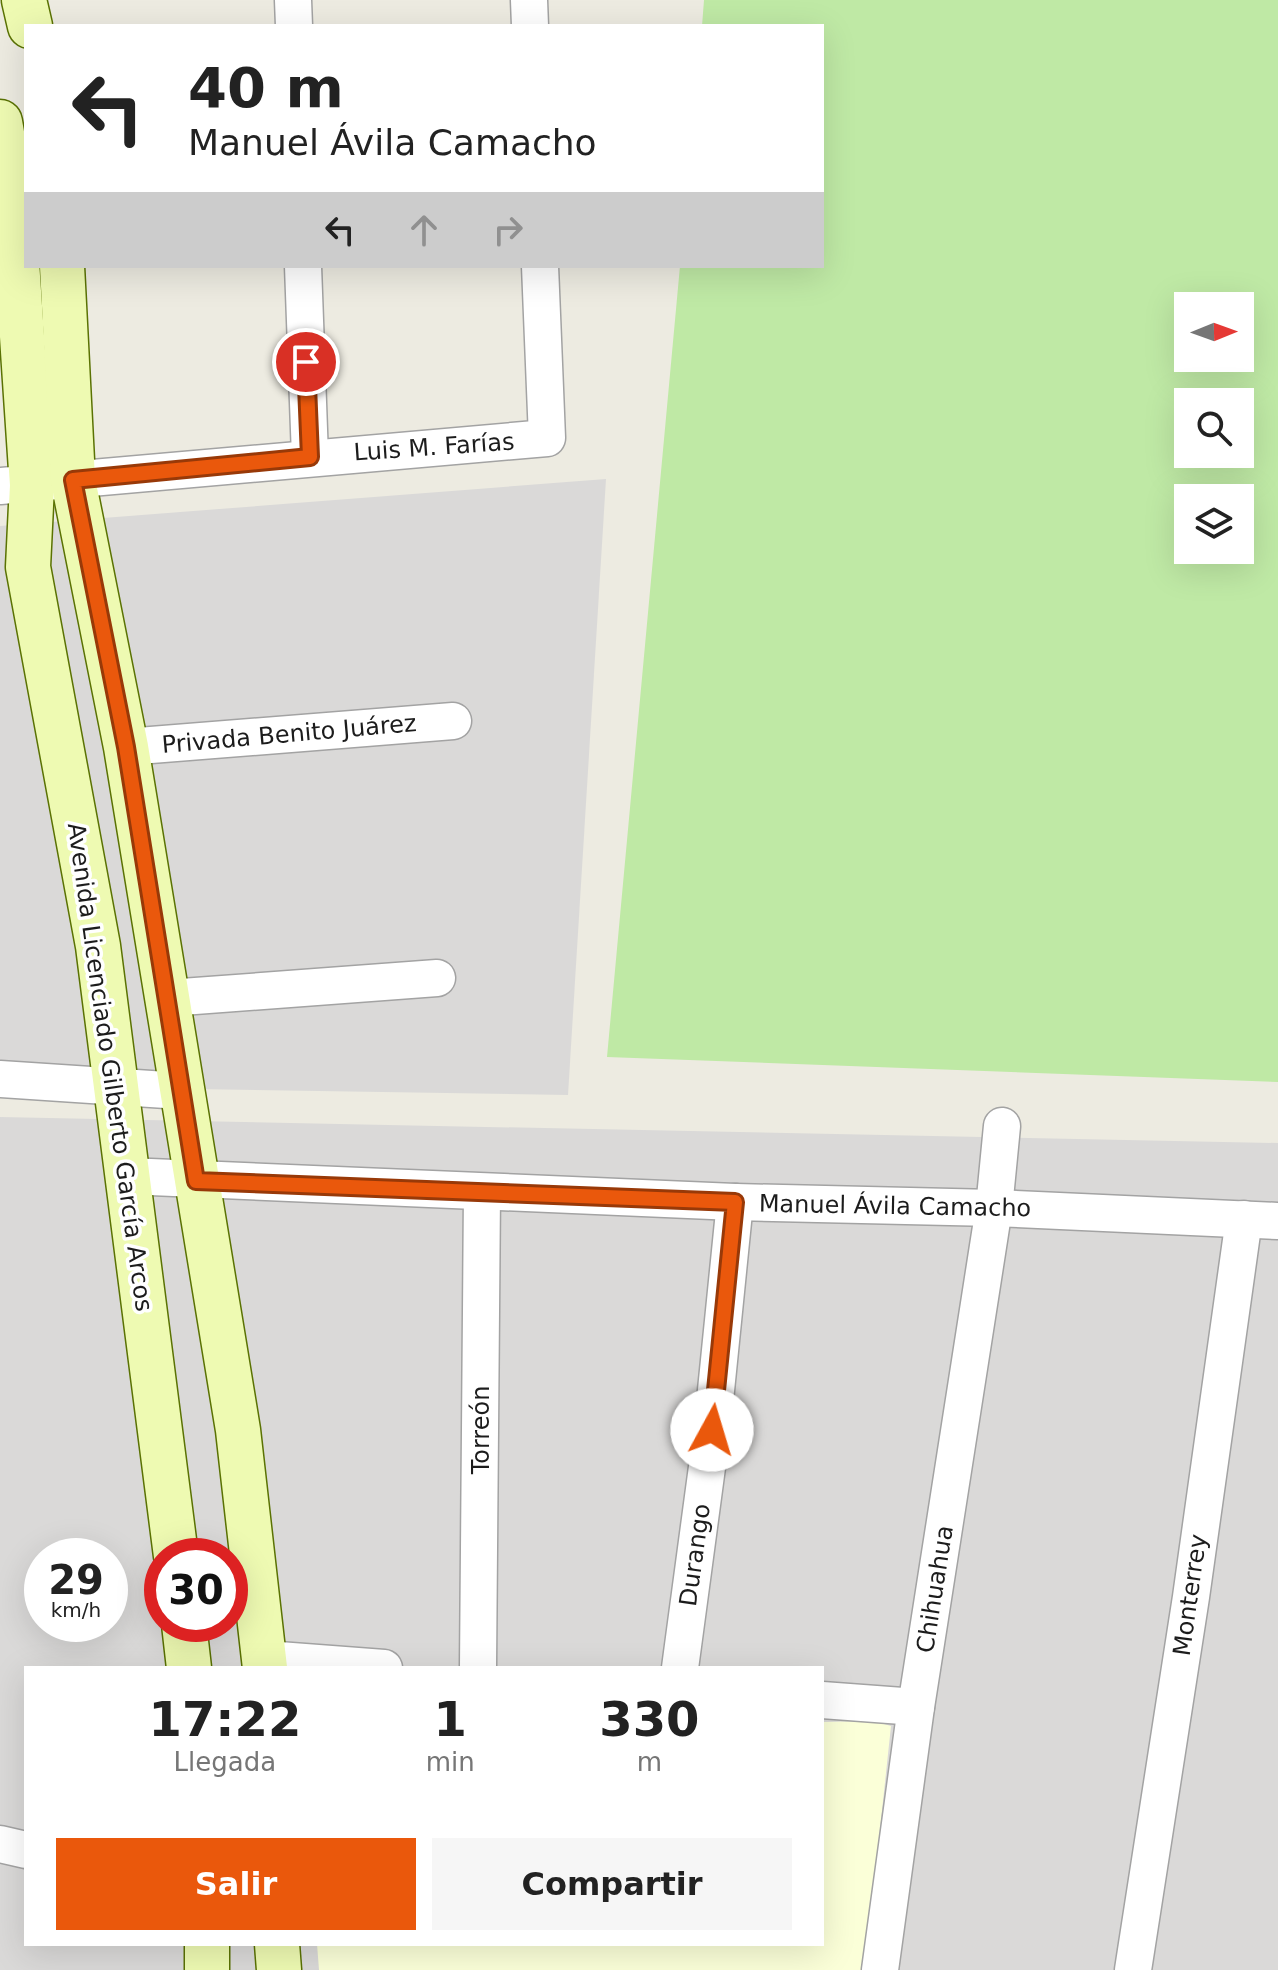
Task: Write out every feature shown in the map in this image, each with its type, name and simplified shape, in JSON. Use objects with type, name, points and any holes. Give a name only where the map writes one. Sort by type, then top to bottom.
[{"type":"street","points":[[24,0],[30,24]]},
{"type":"street","points":[[293,0],[294,24]]},
{"type":"street","points":[[529,0],[530,24]]},
{"type":"street","points":[[0,122],[16,247],[35,484],[126,747],[238,1430],[265,1664],[324,1666]]},
{"type":"street","points":[[35,484],[62,268]]},
{"type":"street","points":[[303,268],[310,457]]},
{"type":"street","name":"Luis M. Farías","points":[[35,484],[547,438],[540,268]]},
{"type":"street","name":"Avenida Licenciado Gilberto García Arcos","points":[[35,484],[28,567],[98,946],[174,1538]]},
{"type":"street","name":"Privada Benito Juárez","points":[[126,747],[453,721]]},
{"type":"street","points":[[168,998],[437,978]]},
{"type":"street","points":[[0,1079],[181,1091]]},
{"type":"street","name":"Chihuahua","points":[[880,1970],[916,1707],[994,1208],[1002,1126]]},
{"type":"street","name":"Manuel Ávila Camacho","points":[[127,1176],[735,1202],[994,1208],[1261,1220]]},
{"type":"street","name":"Torreón","points":[[478,1666],[482,1192]]},
{"type":"street","name":"Durango","points":[[680,1666],[712,1430],[735,1202]]},
{"type":"street","name":"Monterrey","points":[[1133,1970],[1191,1597],[1261,1220]]},
{"type":"street","points":[[186,1642],[189,1666]]},
{"type":"street","points":[[824,1700],[916,1707]]},
{"type":"street","points":[[0,1844],[24,1850]]},
{"type":"street","points":[[207,1946],[207,1970]]},
{"type":"street","points":[[277,1946],[279,1970]]},
{"type":"shaded area","points":[[606,479],[568,1095],[0,1086],[0,526]]},
{"type":"shaded area","points":[[0,1117],[1278,1143],[1278,1970],[0,1970]]},
{"type":"shaded area","points":[[873,1721],[891,1726],[865,1970],[319,1970],[317,1946],[824,1946],[824,1722]]},
{"type":"green space","points":[[704,0],[1278,0],[1278,1082],[607,1057],[680,268],[824,268],[824,24],[702,24]]},
{"type":"route","points":[[306,362],[310,457],[73,480],[126,747],[196,1181],[735,1202],[712,1430]]}]
